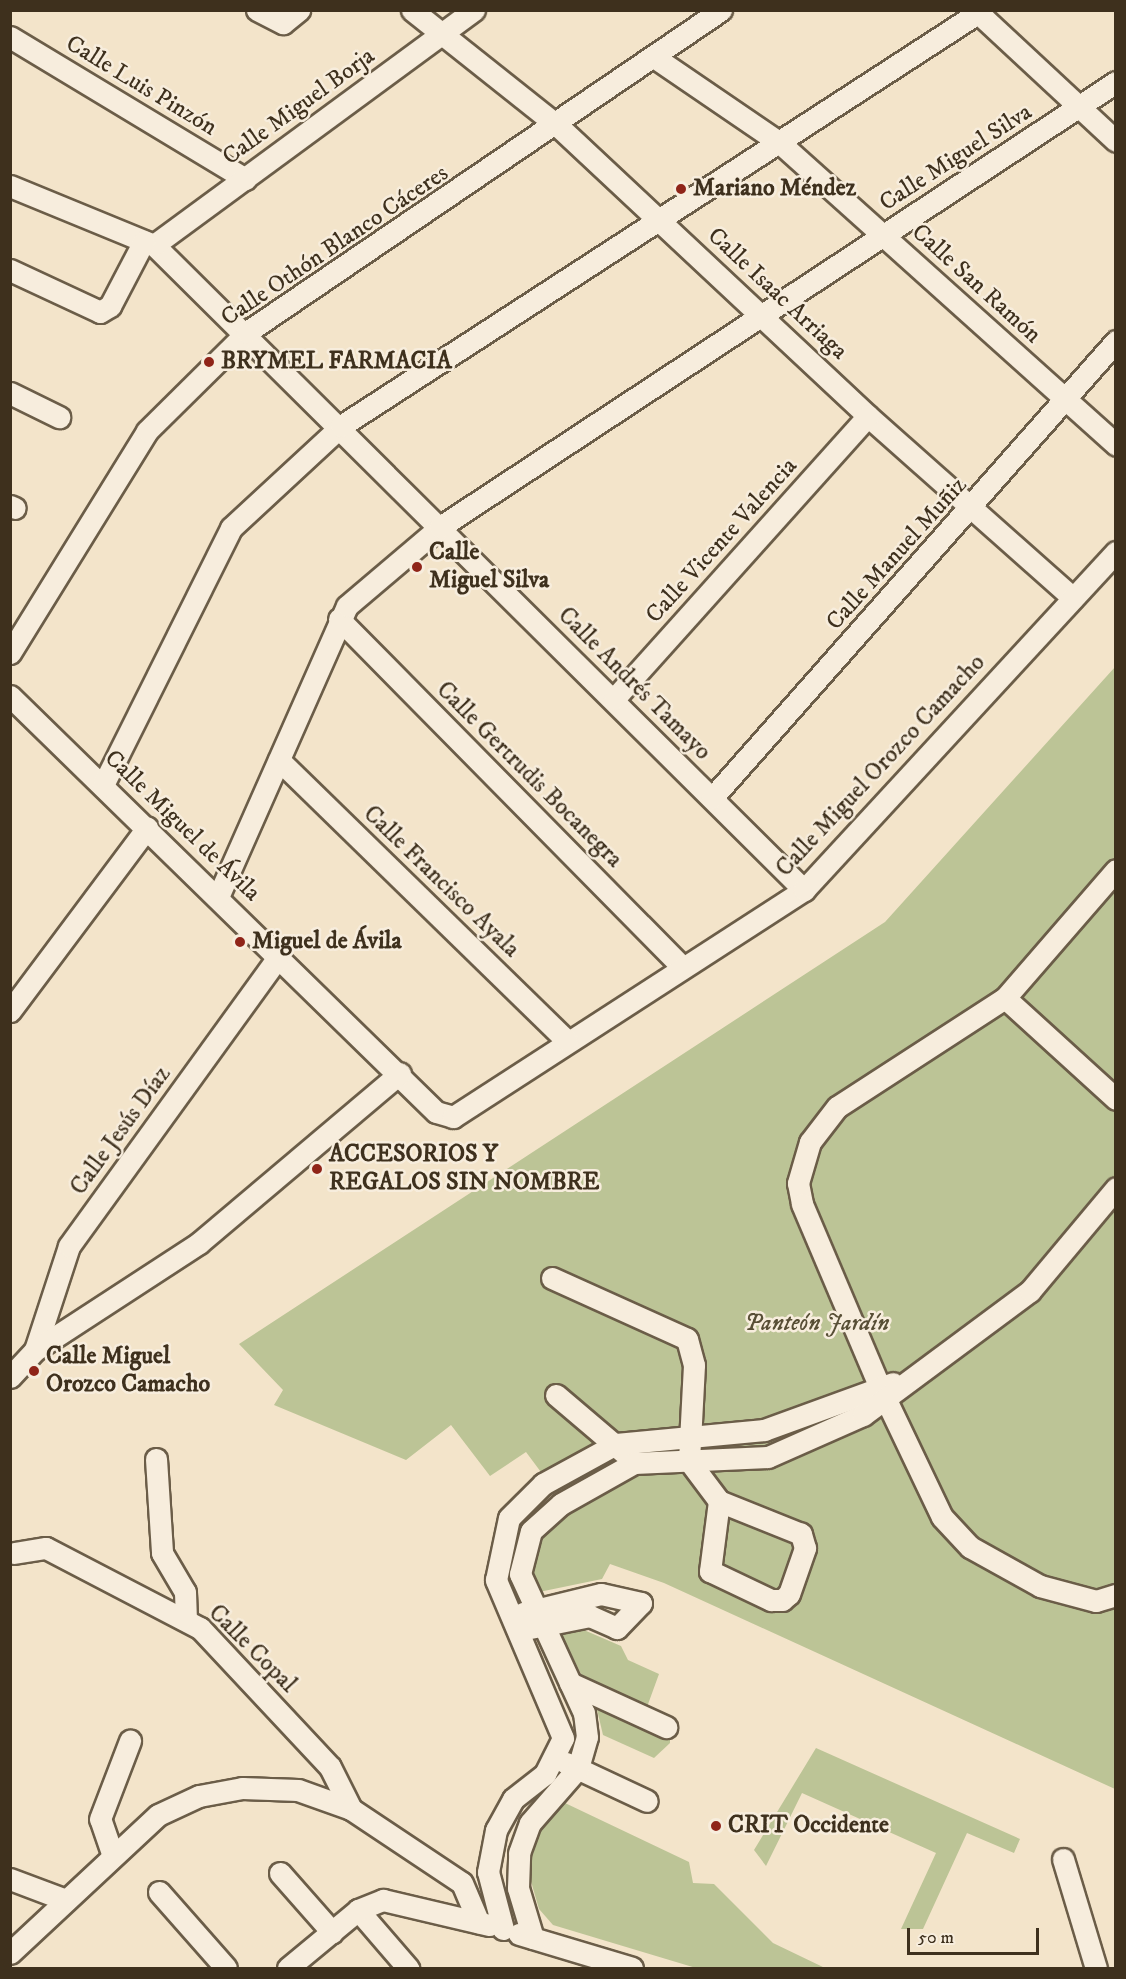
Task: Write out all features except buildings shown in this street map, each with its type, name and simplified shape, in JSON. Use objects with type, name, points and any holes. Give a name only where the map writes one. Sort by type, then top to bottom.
[{"type":"street","points":[[257,10],[283,23],[299,10]]},
{"type":"street","name":"Calle Isaac Arriaga","points":[[412,10],[444,32],[558,126],[663,221],[868,416],[1073,598]]},
{"type":"street","name":"Calle Miguel Borja","points":[[149,243],[245,179],[474,10]]},
{"type":"street","name":"Calle Othón Blanco Cáceres","points":[[10,653],[18,626],[147,431],[247,332],[558,126],[721,10]]},
{"type":"street","points":[[103,785],[231,528],[341,426],[663,221],[978,12],[1116,141]]},
{"type":"street","name":"Calle Luis Pinzón","points":[[10,37],[245,179]]},
{"type":"street","name":"Calle San Ramón","points":[[654,57],[780,143],[1116,445]]},
{"type":"street","name":"Calle Miguel Silva","points":[[218,897],[339,619],[440,527],[1116,82]]},
{"type":"street","name":"Calle Andrés Tamayo","points":[[10,186],[149,243],[247,332],[804,890]]},
{"type":"street","points":[[10,270],[100,312],[110,306],[149,243]]},
{"type":"street","name":"Calle Manuel Muñiz","points":[[712,798],[972,509],[1116,341]]},
{"type":"street","points":[[10,393],[59,417]]},
{"type":"street","name":"Calle Vicente Valencia","points":[[614,699],[868,416]]},
{"type":"street","name":"Calle Miguel Orozco Camacho","points":[[446,1118],[459,1115],[567,1041],[804,890],[1116,552]]},
{"type":"street","name":"Calle Gertrudis Bocanegra","points":[[339,619],[682,967]]},
{"type":"street","name":"Calle Miguel de Ávila","points":[[10,696],[446,1118]]},
{"type":"street","name":"Calle Francisco Ayala","points":[[279,760],[567,1041]]},
{"type":"street","points":[[10,1011],[147,828]]},
{"type":"street","points":[[1115,870],[1005,998],[837,1107],[822,1124],[801,1162],[802,1204],[925,1489],[970,1547],[1072,1597],[1096,1601],[1116,1595]]},
{"type":"street","name":"Calle Jesús Díaz","points":[[35,1350],[69,1246],[279,956]]},
{"type":"street","points":[[1005,998],[1116,1099]]},
{"type":"street","points":[[10,1377],[35,1350],[199,1243],[400,1073]]},
{"type":"street","points":[[503,1929],[488,1872],[496,1830],[513,1799],[556,1758],[563,1738],[561,1724],[496,1580],[509,1518],[543,1484],[616,1444],[689,1451],[775,1455],[903,1382],[1030,1291],[1116,1188]]},
{"type":"street","points":[[552,1278],[687,1340],[694,1365],[689,1451],[719,1502],[710,1571],[771,1600],[786,1597],[804,1548],[801,1534],[719,1502]]},
{"type":"street","points":[[556,1395],[616,1444],[634,1463]]},
{"type":"street","points":[[533,1938],[518,1888],[519,1853],[530,1823],[578,1768],[587,1745],[587,1722],[539,1615],[520,1562],[531,1531],[561,1504],[634,1463],[689,1451]]},
{"type":"street","points":[[156,1459],[162,1553],[185,1592],[186,1620]]},
{"type":"street","name":"Calle Copal","points":[[14,1552],[46,1548],[186,1620],[209,1635],[330,1767],[351,1809]]},
{"type":"street","points":[[515,1625],[539,1615],[601,1594],[640,1603],[617,1628],[590,1616],[539,1615]]},
{"type":"street","points":[[570,1683],[666,1727]]},
{"type":"street","points":[[113,1856],[100,1820],[130,1741]]},
{"type":"street","points":[[556,1758],[647,1801]]},
{"type":"street","points":[[12,1946],[66,1900],[158,1815],[220,1790],[298,1790],[351,1809],[462,1883],[479,1923]]},
{"type":"street","points":[[1063,1859],[1096,1968]]},
{"type":"street","points":[[280,1873],[332,1932]]},
{"type":"street","points":[[10,1879],[66,1900]]},
{"type":"street","points":[[159,1892],[226,1968]]},
{"type":"street","points":[[288,1968],[358,1910],[395,1899],[632,1968]]},
{"type":"street","points":[[358,1910],[408,1968]]},
{"type":"green space","name":"Panteón Jardín","points":[[1115,667],[1115,1789],[664,1583],[610,1564],[602,1579],[539,1592],[531,1575],[536,1543],[567,1507],[526,1452],[490,1476],[451,1425],[406,1460],[274,1405],[283,1390],[239,1344],[885,922]]},
{"type":"green space","points":[[570,1624],[621,1646],[628,1660],[659,1674],[647,1707],[584,1680],[560,1632]]},
{"type":"green space","points":[[595,1701],[670,1737],[670,1743],[654,1758],[603,1735]]},
{"type":"green space","points":[[816,1748],[1020,1839],[1014,1853],[967,1833],[923,1929],[901,1929],[936,1853],[802,1793],[766,1866],[754,1850]]},
{"type":"green space","points":[[565,1803],[689,1862],[693,1883],[714,1884],[773,1943],[825,1968],[696,1968],[553,1925],[539,1909],[528,1871],[541,1827]]},
{"type":"place","name":"Mariano Méndez","points":[[681,189]]},
{"type":"place","name":"BRYMEL FARMACIA","points":[[209,362]]},
{"type":"place","name":"Calle Miguel Silva","points":[[417,567]]},
{"type":"place","name":"Miguel de Ávila","points":[[240,942]]},
{"type":"place","name":"ACCESORIOS Y REGALOS SIN NOMBRE","points":[[317,1169]]},
{"type":"place","name":"Calle Miguel Orozco Camacho","points":[[34,1371]]},
{"type":"place","name":"CRIT Occidente","points":[[716,1826]]}]
